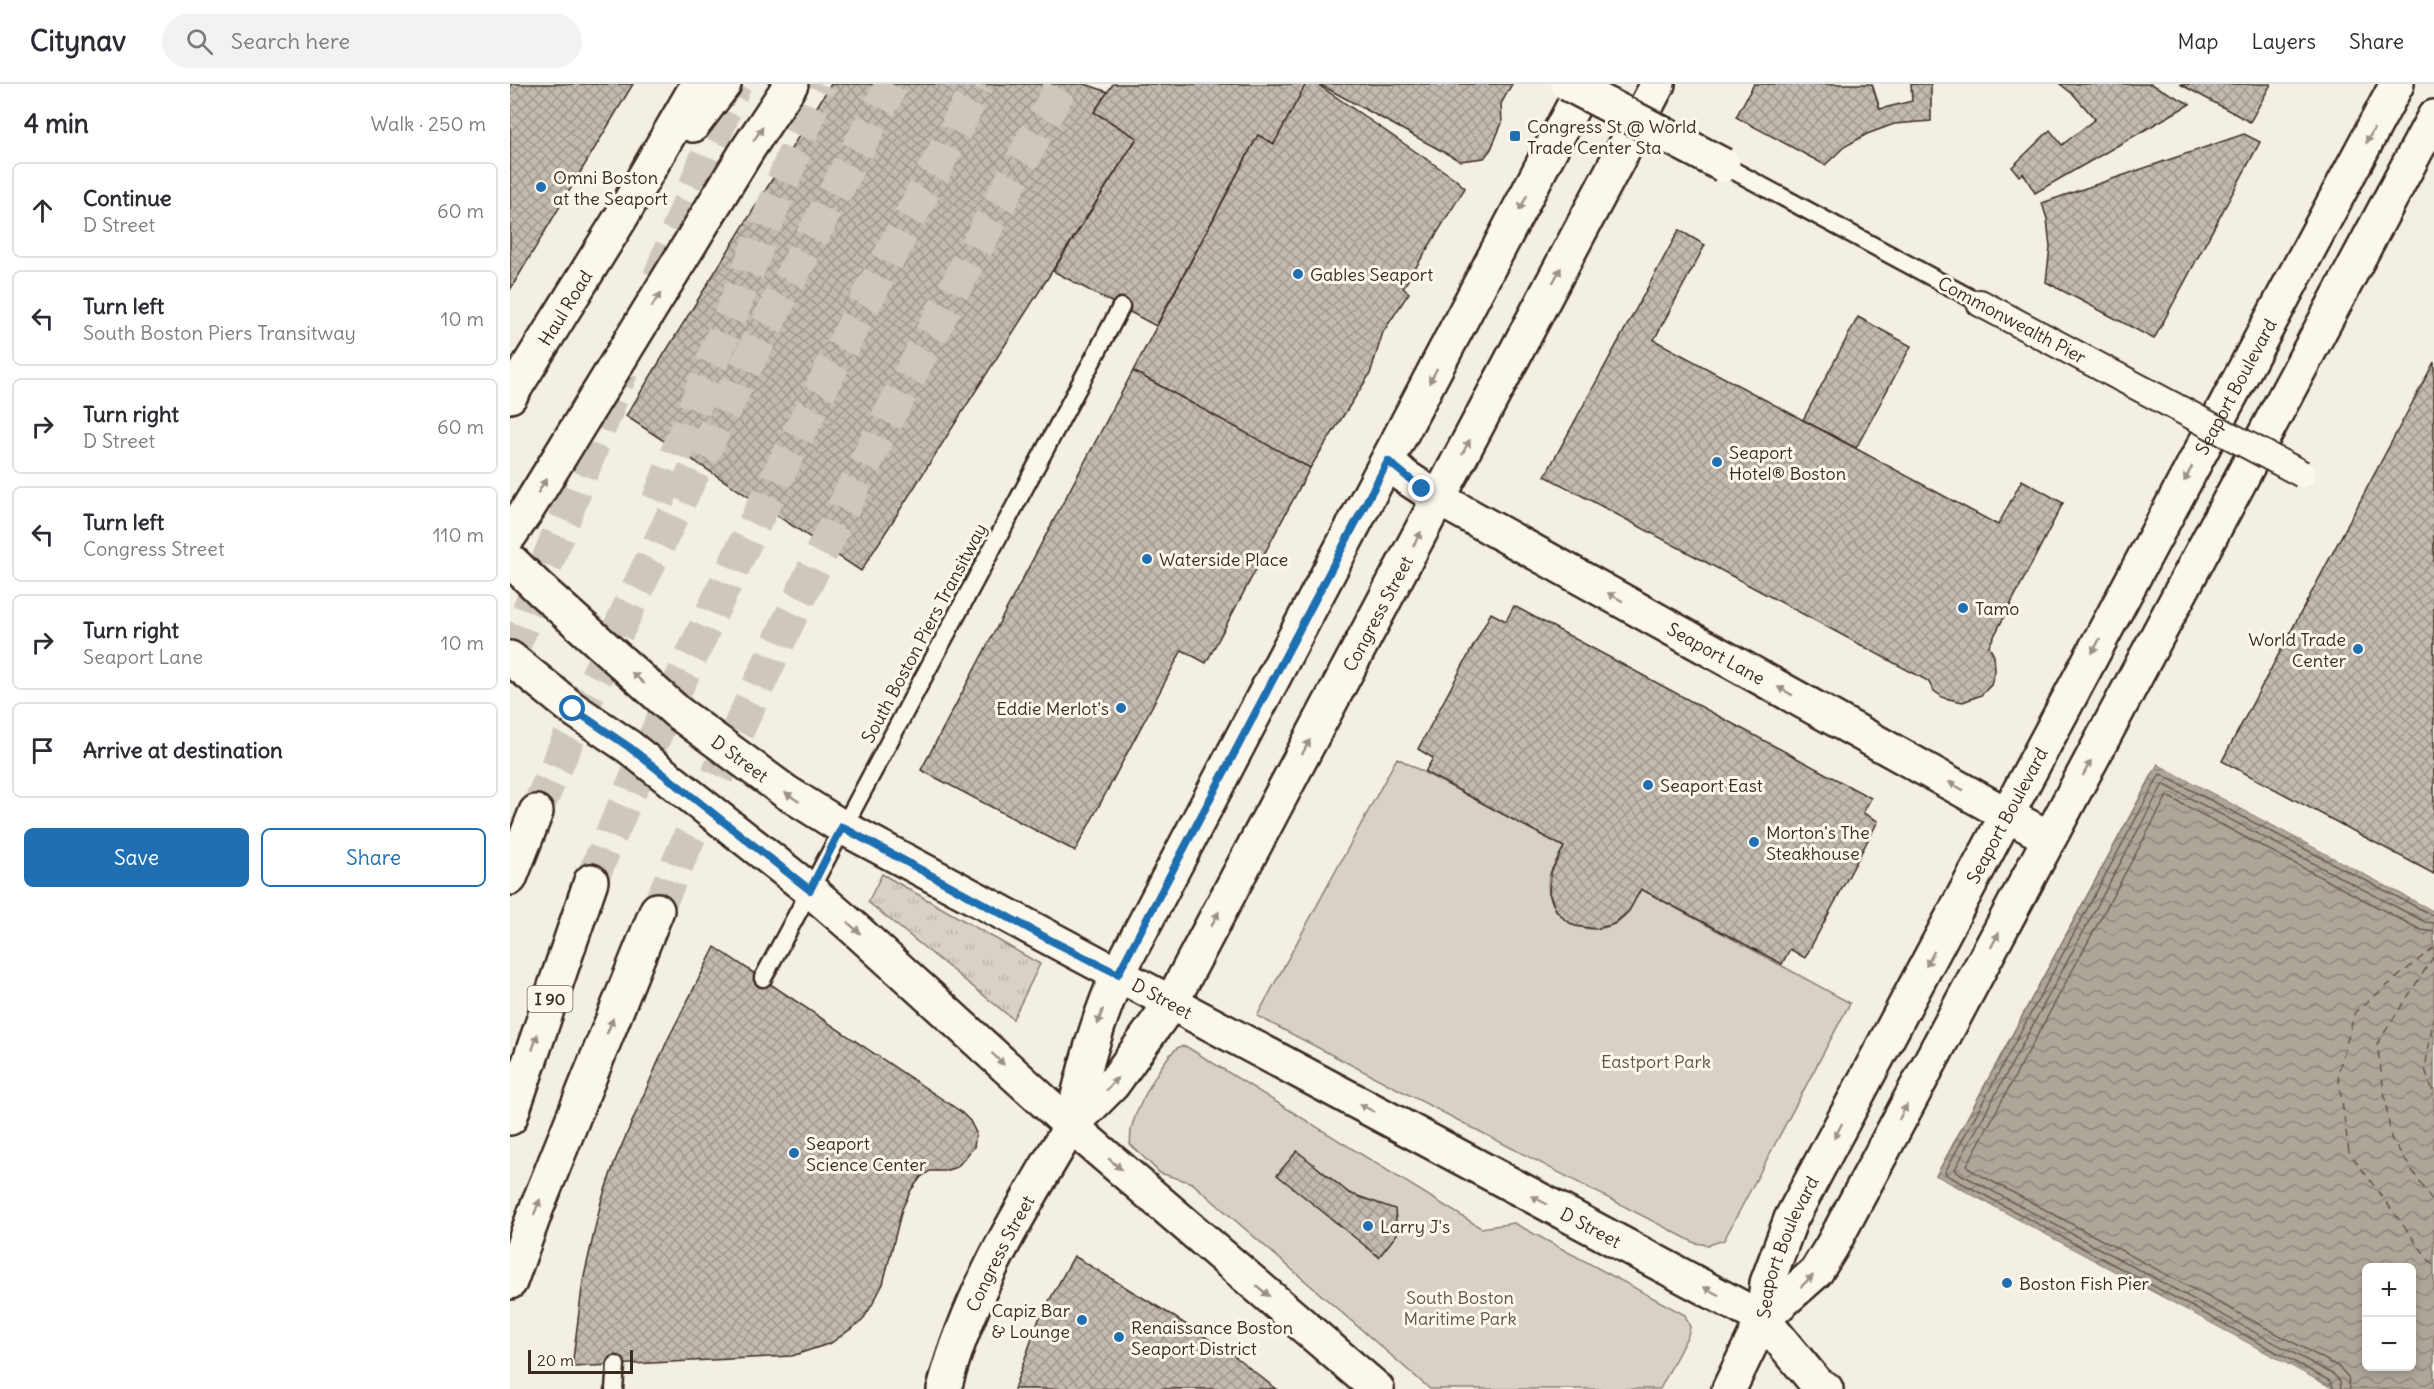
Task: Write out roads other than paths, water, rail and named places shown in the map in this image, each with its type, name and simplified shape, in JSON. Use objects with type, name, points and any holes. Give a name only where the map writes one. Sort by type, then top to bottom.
[{"type":"main road","name":"Haul Road","points":[[510,396],[620,219],[698,84]]},
{"type":"main road","name":"Haul Road","points":[[620,219],[724,84]]},
{"type":"main road","points":[[510,535],[748,148],[792,84]]},
{"type":"main road","points":[[1568,84],[1723,165]]},
{"type":"main road","name":"Congress Street","points":[[1071,1126],[1086,1059],[1100,1015],[1118,974],[1585,84]]},
{"type":"main road","name":"Congress Street","points":[[944,1389],[969,1310],[1038,1180],[1071,1126],[1113,1084],[1171,1003],[1658,84]]},
{"type":"main road","name":"Seaport Boulevard","points":[[1763,1319],[1767,1283],[1791,1220],[2397,84]]},
{"type":"main road","name":"Seaport Boulevard","points":[[1763,1319],[1816,1272],[1832,1246],[2434,117]]},
{"type":"main road","name":"Seaport Lane","points":[[1388,461],[1404,476],[1438,499],[2049,838]]},
{"type":"main road","name":"D Street","points":[[510,560],[677,712],[770,781],[842,827],[1042,936],[1118,974],[1763,1319]]},
{"type":"main road","points":[[510,658],[573,709],[629,747],[810,890],[1071,1126],[1377,1389]]},
{"type":"main road","points":[[510,878],[536,812]]},
{"type":"main road","name":"I 90","points":[[510,1118],[591,881]]},
{"type":"main road","points":[[510,1282],[541,1196],[657,910]]},
{"type":"main road","points":[[1729,1389],[1763,1319],[1817,1384],[1826,1389]]},
{"type":"street","name":"Commonwealth Pier","points":[[1980,303],[2302,474]]},
{"type":"lane","name":"Commonwealth Pier","points":[[1723,165],[1980,303]]},
{"type":"lane","name":"South Boston Piers Transitway","points":[[763,978],[1121,307]]},
{"type":"lane","points":[[614,1389],[616,1365]]},
{"type":"water","points":[[2158,764],[2434,911],[2434,1389],[2333,1389],[1936,1176]]},
{"type":"tunnel","points":[[659,278],[735,84]]},
{"type":"tunnel","points":[[658,501],[821,84]]},
{"type":"tunnel","points":[[536,812],[619,628],[707,445],[892,84]]},
{"type":"tunnel","points":[[591,881],[676,691],[765,502],[978,84]]},
{"type":"tunnel","points":[[657,910],[830,535],[912,371],[1062,84]]},
{"type":"tunnel","points":[[510,657],[622,371]]},
{"type":"place","name":"Congress St @ World Trade Center Sta","points":[[1515,136]]},
{"type":"place","name":"Omni Boston at the Seaport","points":[[541,187]]},
{"type":"place","name":"Gables Seaport","points":[[1298,274]]},
{"type":"place","name":"Seaport Hotel® Boston","points":[[1717,462]]},
{"type":"place","name":"Waterside Place","points":[[1147,559]]},
{"type":"place","name":"Tamo","points":[[1963,608]]},
{"type":"place","name":"World Trade Center","points":[[2358,649]]},
{"type":"place","name":"Eddie Merlot's","points":[[1121,708]]},
{"type":"place","name":"Seaport East","points":[[1648,785]]},
{"type":"place","name":"Morton's The Steakhouse","points":[[1754,842]]},
{"type":"place","name":"Seaport Science Center","points":[[794,1153]]},
{"type":"place","name":"Larry J's","points":[[1368,1226]]},
{"type":"place","name":"Boston Fish Pier","points":[[2007,1283]]},
{"type":"place","name":"Capiz Bar & Lounge","points":[[1082,1320]]},
{"type":"place","name":"Renaissance Boston Seaport District","points":[[1119,1337]]},
{"type":"park label","name":"Eastport Park","points":[[1656,1061]]},
{"type":"park label","name":"South Boston Maritime Park","points":[[1460,1307]]}]
